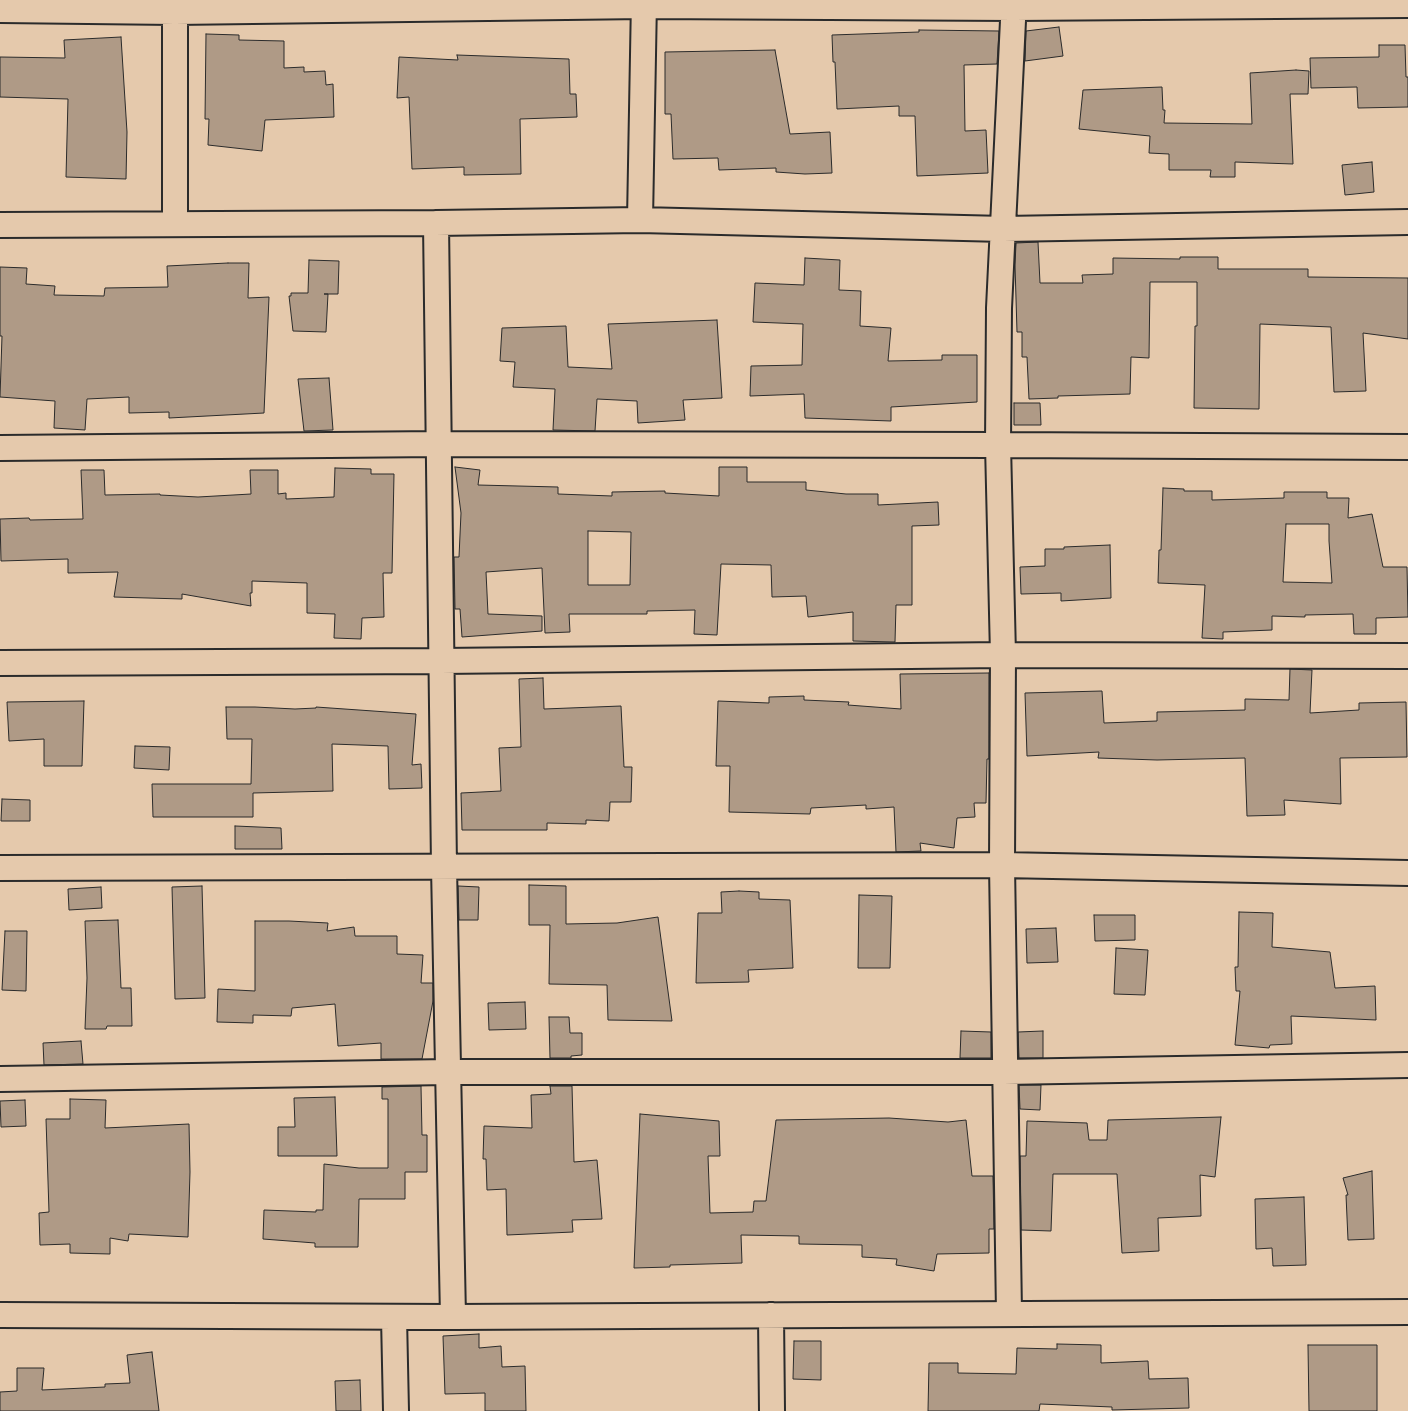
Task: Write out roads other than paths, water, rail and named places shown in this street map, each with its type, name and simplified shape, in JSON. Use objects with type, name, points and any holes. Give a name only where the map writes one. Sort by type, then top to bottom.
[{"type":"street","points":[[640,220],[644,3]]},
{"type":"street","points":[[0,10],[175,6],[644,3],[1408,5]]},
{"type":"street","points":[[1009,1313],[1002,865],[1003,655],[998,444],[999,308],[1014,4]]},
{"type":"street","points":[[175,6],[175,223]]},
{"type":"street","points":[[0,225],[640,220],[1004,229],[1408,222]]},
{"type":"street","points":[[436,223],[444,867],[453,1317]]},
{"type":"street","points":[[0,448],[439,444],[998,444],[1408,448]]},
{"type":"street","points":[[0,663],[441,661],[1003,655],[1408,656]]},
{"type":"street","points":[[0,868],[1002,865],[1408,873]]},
{"type":"street","points":[[0,1079],[448,1072],[1004,1072],[1408,1065]]},
{"type":"street","points":[[0,1315],[453,1317],[1408,1312]]},
{"type":"street","points":[[771,1315],[772,1411]]},
{"type":"street","points":[[394,1317],[396,1411]]}]
